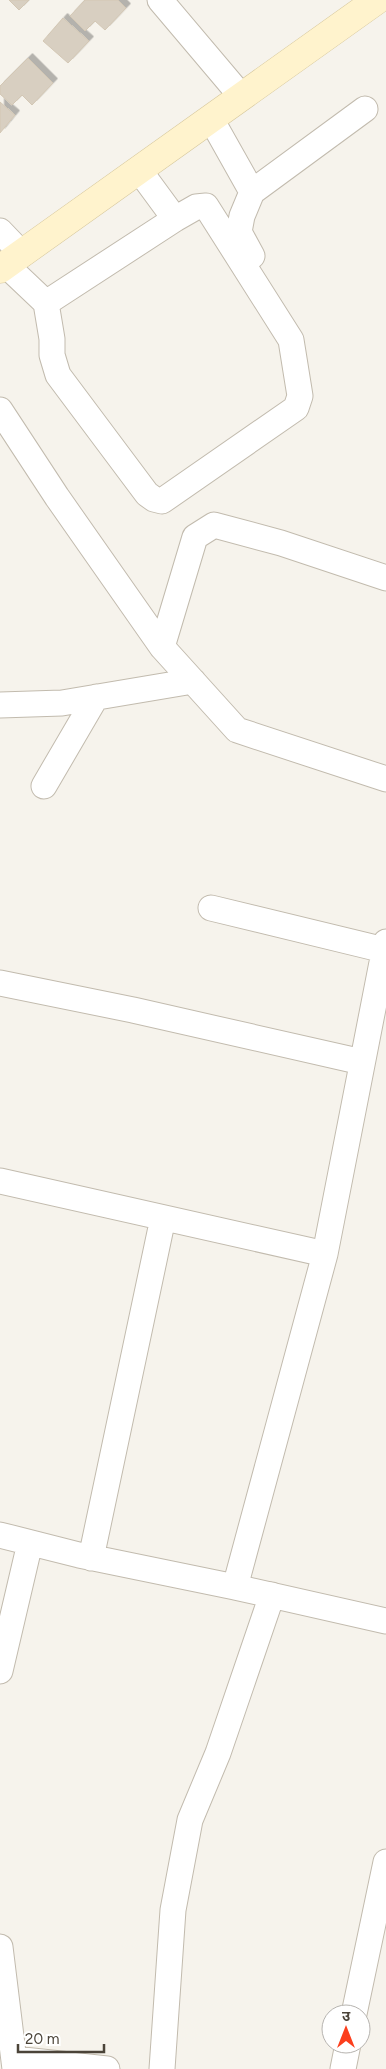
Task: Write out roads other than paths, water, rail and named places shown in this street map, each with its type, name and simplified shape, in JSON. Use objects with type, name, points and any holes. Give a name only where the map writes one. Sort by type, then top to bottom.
[{"type":"street","points":[[160,0],[242,97]]},
{"type":"street","points":[[9,262],[377,0]]},
{"type":"street","points":[[314,368],[239,232],[242,216],[252,192],[365,109]]},
{"type":"street","points":[[211,119],[252,192]]},
{"type":"street","points":[[139,170],[175,219]]},
{"type":"street","points":[[0,231],[9,262],[46,303],[52,339],[52,355],[58,375],[146,494],[154,499],[162,501],[296,408],[299,402],[300,396],[291,340],[206,206],[196,207],[175,219],[46,303]]},
{"type":"street","points":[[0,410],[162,647],[237,730],[386,779]]},
{"type":"street","points":[[162,647],[195,536],[214,525],[281,543],[386,578]]},
{"type":"street","points":[[0,704],[62,703],[193,681]]},
{"type":"street","points":[[44,786],[96,697]]},
{"type":"street","points":[[211,908],[385,946],[324,1254],[235,1587]]},
{"type":"street","points":[[0,983],[133,1010],[362,1062]]},
{"type":"street","points":[[0,1181],[324,1254]]},
{"type":"street","points":[[91,1558],[163,1218]]},
{"type":"street","points":[[0,1535],[91,1558],[235,1587],[386,1621]]},
{"type":"street","points":[[0,1671],[30,1543]]},
{"type":"street","points":[[162,2069],[173,1910],[190,1820],[218,1754],[272,1595]]},
{"type":"street","points":[[356,2004],[386,1862]]},
{"type":"street","points":[[0,1947],[14,2064],[106,2069]]},
{"type":"street","points":[[343,2069],[346,2054]]}]
